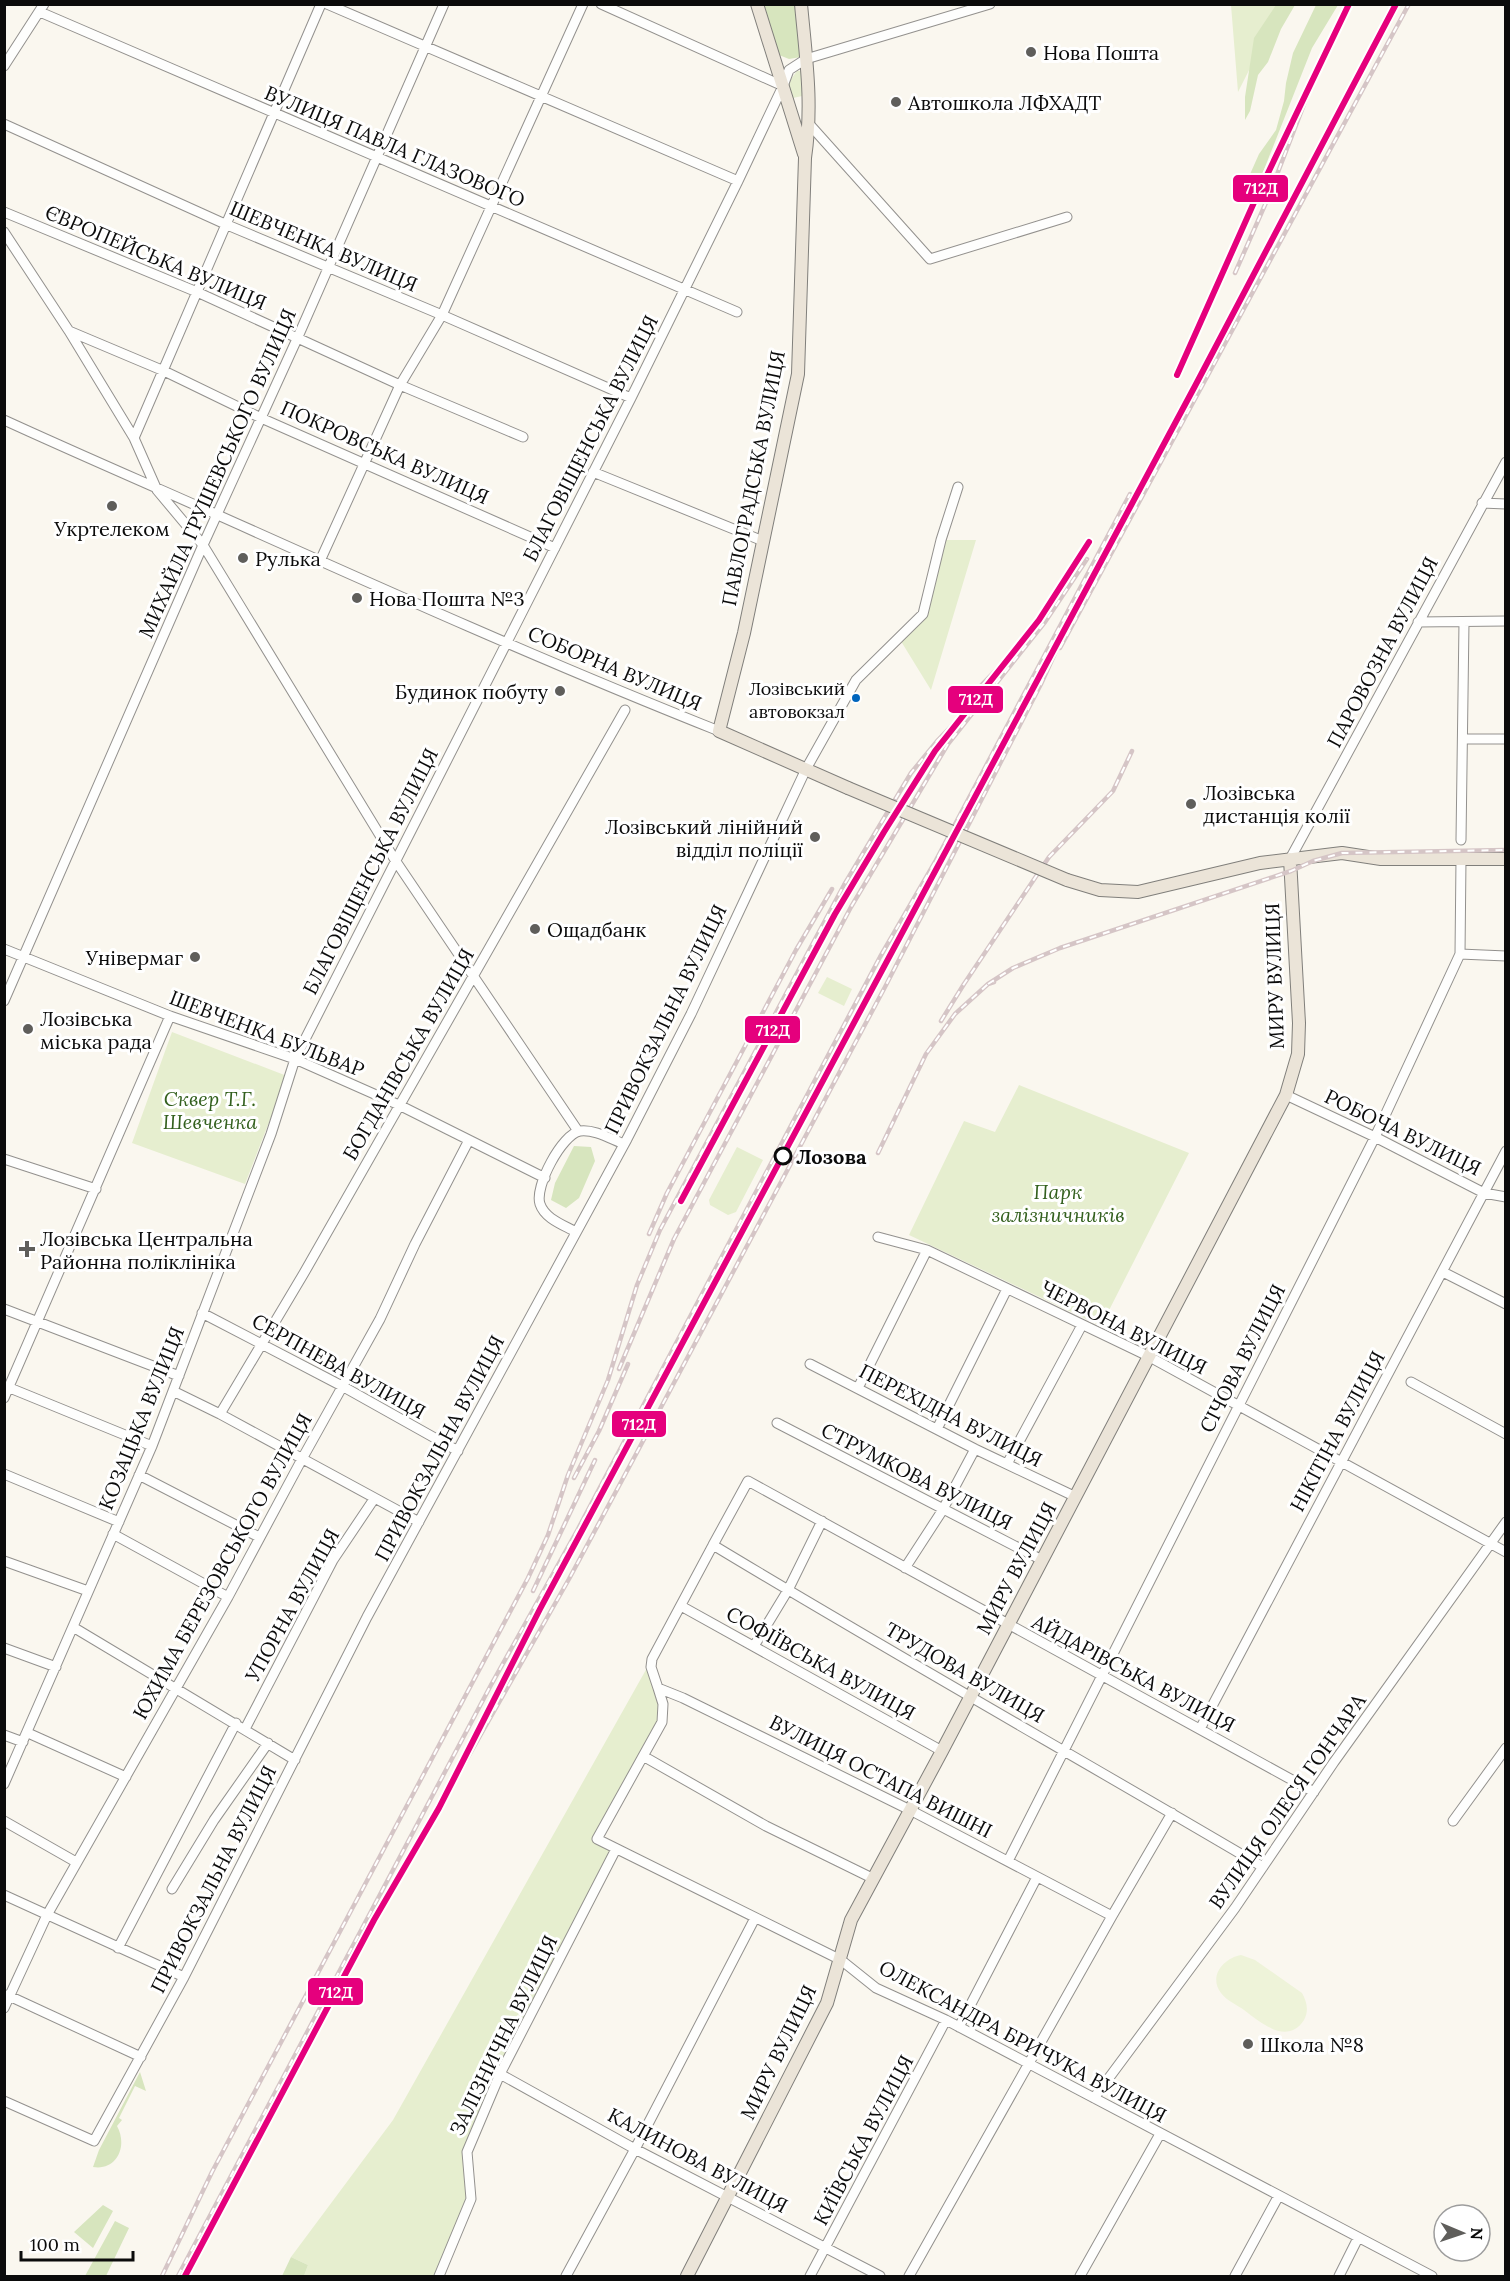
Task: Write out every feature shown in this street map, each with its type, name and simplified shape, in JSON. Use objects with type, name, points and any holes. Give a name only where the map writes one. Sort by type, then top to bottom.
[{"type":"main road","name":"ПАВЛОГРАДСЬКА ВУЛИЦЯ","points":[[757,4],[805,158]]},
{"type":"main road","name":"ПАВЛОГРАДСЬКА ВУЛИЦЯ","points":[[719,731],[744,633],[798,374],[805,158],[810,124],[810,86],[801,4]]},
{"type":"main road","points":[[719,731],[1067,880],[1100,890],[1138,892],[1260,863],[1342,853],[1381,859],[1506,859]]},
{"type":"main road","name":"МИРУ ВУЛИЦЯ","points":[[687,2277],[827,2003],[851,1920],[1286,1095],[1298,1054],[1299,1023],[1290,859]]},
{"type":"street","points":[[134,438],[321,4]]},
{"type":"street","points":[[327,4],[738,181]]},
{"type":"street","name":"МИХАЙЛА ГРУШЕВСЬКОГО ВУЛИЦЯ","points":[[4,1001],[203,545],[297,339],[444,4]]},
{"type":"street","points":[[320,561],[400,385],[442,315],[583,4]]},
{"type":"street","points":[[601,4],[783,86]]},
{"type":"street","points":[[806,59],[990,4]]},
{"type":"street","points":[[4,66],[42,8]]},
{"type":"street","name":"ВУЛИЦЯ ПАВЛА ГЛАЗОВОГО","points":[[42,8],[273,114],[737,312]]},
{"type":"street","name":"БЛАГОВІЩЕНСЬКА ВУЛИЦЯ","points":[[294,1059],[631,398],[738,181],[789,70],[806,59]]},
{"type":"street","name":"ШЕВЧЕНКА ВУЛИЦЯ","points":[[4,124],[225,224],[442,315],[631,398]]},
{"type":"street","points":[[810,124],[930,259],[1067,217]]},
{"type":"street","name":"ЄВРОПЕЙСЬКА ВУЛИЦЯ","points":[[4,212],[197,292],[400,385],[523,437]]},
{"type":"street","points":[[4,232],[69,331],[134,438],[157,489],[203,545],[394,861],[578,1131]]},
{"type":"street","name":"ПОКРОВСЬКА ВУЛИЦЯ","points":[[69,331],[164,371],[261,418],[555,548]]},
{"type":"street","name":"СОБОРНА ВУЛИЦЯ","points":[[4,420],[508,643],[719,731]]},
{"type":"street","name":"ПАРОВОЗНА ВУЛИЦЯ","points":[[1290,859],[1506,462]]},
{"type":"street","points":[[593,472],[763,541]]},
{"type":"street","name":"ПРИВОКЗАЛЬНА ВУЛИЦЯ","points":[[4,2101],[94,2141],[184,1977],[368,1617],[624,1144],[691,1014],[806,769],[855,680],[923,614],[941,540],[958,487]]},
{"type":"street","points":[[1482,503],[1506,504]]},
{"type":"street","points":[[1418,622],[1506,621]]},
{"type":"street","points":[[1461,840],[1464,622]]},
{"type":"street","name":"БОГДАНІВСЬКА ВУЛИЦЯ","points":[[220,1414],[474,978],[625,710]]},
{"type":"street","points":[[1463,739],[1506,739]]},
{"type":"street","name":"СІЧОВА ВУЛИЦЯ","points":[[1008,1861],[1375,1137],[1460,954],[1461,859]]},
{"type":"street","name":"ШЕВЧЕНКА БУЛЬВАР","points":[[4,949],[170,1016],[294,1059],[399,1105],[544,1178]]},
{"type":"street","points":[[1460,954],[1506,957]]},
{"type":"street","points":[[4,1398],[170,1016]]},
{"type":"street","name":"КОЗАЦЬКА ВУЛИЦЯ","points":[[4,1784],[152,1446],[272,1134],[294,1059]]},
{"type":"street","name":"РОБОЧА ВУЛИЦЯ","points":[[1286,1095],[1375,1137],[1484,1193],[1506,1197]]},
{"type":"street","points":[[576,1232],[550,1217],[542,1208],[538,1196],[544,1178],[564,1140],[578,1131],[591,1131],[624,1144]]},
{"type":"street","name":"ЮХИМА БЕРЕЗОВСЬКОГО ВУЛИЦЯ","points":[[4,2008],[7,1995],[47,1915],[228,1597],[380,1319],[415,1244],[469,1140]]},
{"type":"street","name":"НІКІТІНА ВУЛИЦЯ","points":[[1200,1729],[1506,1151]]},
{"type":"street","points":[[4,1159],[96,1189]]},
{"type":"street","name":"ЧЕРВОНА ВУЛИЦЯ","points":[[878,1237],[927,1250],[1148,1356],[1506,1552]]},
{"type":"street","points":[[858,1388],[927,1250]]},
{"type":"street","points":[[1443,1272],[1506,1304]]},
{"type":"street","points":[[937,1429],[1007,1289]]},
{"type":"street","points":[[4,1309],[179,1376]]},
{"type":"street","name":"СЕРПНЕВА ВУЛИЦЯ","points":[[202,1313],[342,1386],[458,1452]]},
{"type":"street","points":[[1007,1464],[1082,1325]]},
{"type":"street","name":"ПЕРЕХІДНА ВУЛИЦЯ","points":[[810,1364],[975,1449],[1076,1497]]},
{"type":"street","points":[[1411,1382],[1506,1434]]},
{"type":"street","points":[[7,1387],[152,1446]]},
{"type":"street","points":[[173,1391],[419,1522]]},
{"type":"street","name":"СТРУМКОВА ВУЛИЦЯ","points":[[777,1423],[1042,1560]]},
{"type":"street","points":[[905,1568],[942,1510],[975,1449]]},
{"type":"street","points":[[4,1474],[119,1522]]},
{"type":"street","points":[[139,1475],[260,1537]]},
{"type":"street","name":"АЙДАРІВСЬКА ВУЛИЦЯ","points":[[713,1545],[748,1480],[1007,1625],[1314,1792]]},
{"type":"street","name":"УПОРНА ВУЛИЦЯ","points":[[245,1729],[333,1560],[375,1499]]},
{"type":"street","points":[[754,1646],[788,1590],[822,1521]]},
{"type":"street","name":"ВУЛИЦЯ ОЛЕСЯ ГОНЧАРА","points":[[1094,2098],[1235,1908],[1314,1792],[1506,1521]]},
{"type":"street","points":[[113,1534],[228,1597]]},
{"type":"street","points":[[713,1545],[652,1659],[651,1667],[663,1704],[662,1722],[643,1756],[766,1826],[874,1879]]},
{"type":"street","name":"ТРУДОВА ВУЛИЦЯ","points":[[713,1545],[1263,1867]]},
{"type":"street","points":[[4,1561],[88,1592]]},
{"type":"street","name":"СОФІЇВСЬКА ВУЛИЦЯ","points":[[681,1606],[942,1751]]},
{"type":"street","points":[[73,1627],[295,1760]]},
{"type":"street","points":[[4,1648],[56,1667]]},
{"type":"street","name":"ВУЛИЦЯ ОСТАПА ВИШНІ","points":[[658,1688],[910,1810],[1112,1916]]},
{"type":"street","points":[[118,1948],[236,1723]]},
{"type":"street","points":[[4,1735],[26,1737],[126,1777]]},
{"type":"street","points":[[172,1889],[214,1820],[267,1743]]},
{"type":"street","points":[[1453,1821],[1506,1748]]},
{"type":"street","name":"ОЛЕКСАНДРА БРИЧУКА ВУЛИЦЯ","points":[[643,1756],[597,1839],[841,1960],[876,1988],[946,2020],[1432,2277]]},
{"type":"street","points":[[909,2277],[1172,1813]]},
{"type":"street","points":[[4,1821],[76,1862]]},
{"type":"street","name":"ЗАЛІЗНИЧНА ВУЛИЦЯ","points":[[439,2277],[471,2199],[466,2152],[500,2074],[616,1849]]},
{"type":"street","points":[[959,2027],[1037,1877]]},
{"type":"street","points":[[4,1895],[184,1977]]},
{"type":"street","points":[[566,2277],[755,1918]]},
{"type":"street","points":[[7,1995],[141,2057]]},
{"type":"street","name":"КИЇВСЬКА ВУЛИЦЯ","points":[[810,2277],[946,2020]]},
{"type":"street","name":"КАЛИНОВА ВУЛИЦЯ","points":[[500,2074],[635,2149],[880,2277]]},
{"type":"street","points":[[1080,2277],[1160,2134]]},
{"type":"street","points":[[1235,2277],[1278,2197]]},
{"type":"street","points":[[1339,2277],[1358,2238]]},
{"type":"green space","points":[[764,5],[796,5],[801,57],[789,59],[779,55]]},
{"type":"green space","points":[[1231,5],[1282,5],[1238,92]]},
{"type":"green space","points":[[1276,5],[1295,5],[1281,29],[1268,62],[1258,75],[1250,111],[1245,120],[1245,97],[1254,38]]},
{"type":"green space","points":[[1316,5],[1338,5],[1312,48],[1252,200],[1246,195],[1247,181],[1259,154],[1276,130],[1293,53]]},
{"type":"green space","points":[[797,71],[802,71],[804,90],[802,96],[793,98],[788,93],[789,82]]},
{"type":"green space","points":[[941,540],[976,540],[931,690],[899,638],[923,614]]},
{"type":"green space","points":[[827,977],[852,989],[844,1006],[818,993]]},
{"type":"green space","name":"Сквер Т.Г. Шевченка","points":[[172,1032],[287,1076],[245,1184],[132,1143]]},
{"type":"green space","name":"Парк залізничників","points":[[1019,1085],[1189,1153],[1101,1326],[909,1235],[964,1121],[995,1132]]},
{"type":"green space","points":[[574,1146],[591,1147],[595,1161],[579,1198],[566,1208],[551,1200],[555,1183]]},
{"type":"green space","points":[[737,1147],[763,1160],[736,1212],[728,1215],[710,1205],[709,1200]]},
{"type":"green space","points":[[652,1659],[664,1712],[597,1838],[616,1849],[467,2152],[471,2199],[439,2276],[304,2276],[308,2265],[291,2257],[393,2120]]},
{"type":"green space","points":[[1241,1955],[1255,1960],[1302,1993],[1307,2010],[1304,2020],[1297,2028],[1290,2031],[1274,2029],[1221,1993],[1217,1987],[1217,1974],[1229,1960]]},
{"type":"green space","points":[[140,2072],[146,2091],[135,2086],[119,2118],[122,2120],[117,2126],[121,2149],[114,2161],[108,2165],[93,2167],[99,2150]]},
{"type":"green space","points":[[103,2205],[113,2211],[93,2248],[74,2232]]},
{"type":"green space","points":[[115,2221],[129,2228],[106,2276],[85,2276]]},
{"type":"green space","points":[[291,2257],[308,2265],[304,2276],[282,2276]]},
{"type":"railway","points":[[1060,648],[1409,4]]},
{"type":"railway","points":[[1235,273],[1268,198],[1318,68]]},
{"type":"railway","points":[[178,2276],[491,1685],[578,1529],[880,957],[935,862],[1130,494]]},
{"type":"railway","points":[[619,1369],[674,1239],[851,907],[948,744],[1045,622],[1087,559]]},
{"type":"railway","points":[[439,1808],[569,1579],[885,987],[1041,684],[1061,640]]},
{"type":"railway","points":[[957,710],[1001,665]]},
{"type":"railway","points":[[162,2276],[212,2172],[528,1578],[548,1535],[568,1475],[608,1380],[637,1285],[660,1230],[844,885],[911,773],[938,740],[969,708]]},
{"type":"railway","points":[[941,1021],[1049,857],[1113,791],[1132,751]]},
{"type":"railway","points":[[988,984],[1013,968],[1060,948],[1342,853],[1506,850]]},
{"type":"railway","points":[[649,1234],[667,1193],[796,950],[832,889]]},
{"type":"railway","points":[[878,1153],[926,1054],[955,1014],[988,984],[994,982]]},
{"type":"railway","points":[[574,1478],[599,1431],[628,1364]]},
{"type":"railway","points":[[533,1591],[595,1460]]},
{"type":"transit line","name":"712Д","points":[[1177,375],[1256,198],[1349,4]]},
{"type":"transit line","name":"712Д","points":[[185,2276],[374,1920],[439,1808],[540,1609],[1195,386],[1396,4]]},
{"type":"transit line","name":"712Д","points":[[681,1201],[835,914],[884,832],[935,751],[1039,620],[1089,542]]},
{"type":"place","name":"Нова Пошта","points":[[1031,52]]},
{"type":"place","name":"Автошкола ЛФХАДТ","points":[[896,102]]},
{"type":"place","name":"Укртелеком","points":[[112,506]]},
{"type":"place","name":"Рулька","points":[[243,558]]},
{"type":"place","name":"Нова Пошта №3","points":[[357,598]]},
{"type":"place","name":"Будинок побуту","points":[[560,691]]},
{"type":"place","name":"Лозівський автовокзал","points":[[856,698]]},
{"type":"place","name":"Лозівська дистанція колії","points":[[1191,804]]},
{"type":"place","name":"Лозівський лінійний відділ поліції","points":[[815,837]]},
{"type":"place","name":"Ощадбанк","points":[[535,929]]},
{"type":"place","name":"Універмаг","points":[[195,957]]},
{"type":"place","name":"Лозівська міська рада","points":[[28,1029]]},
{"type":"place","name":"Лозова","points":[[783,1156]]},
{"type":"place","name":"Лозівська Центральна Районна поліклініка","points":[[27,1249]]},
{"type":"place","name":"Школа №8","points":[[1248,2044]]}]
